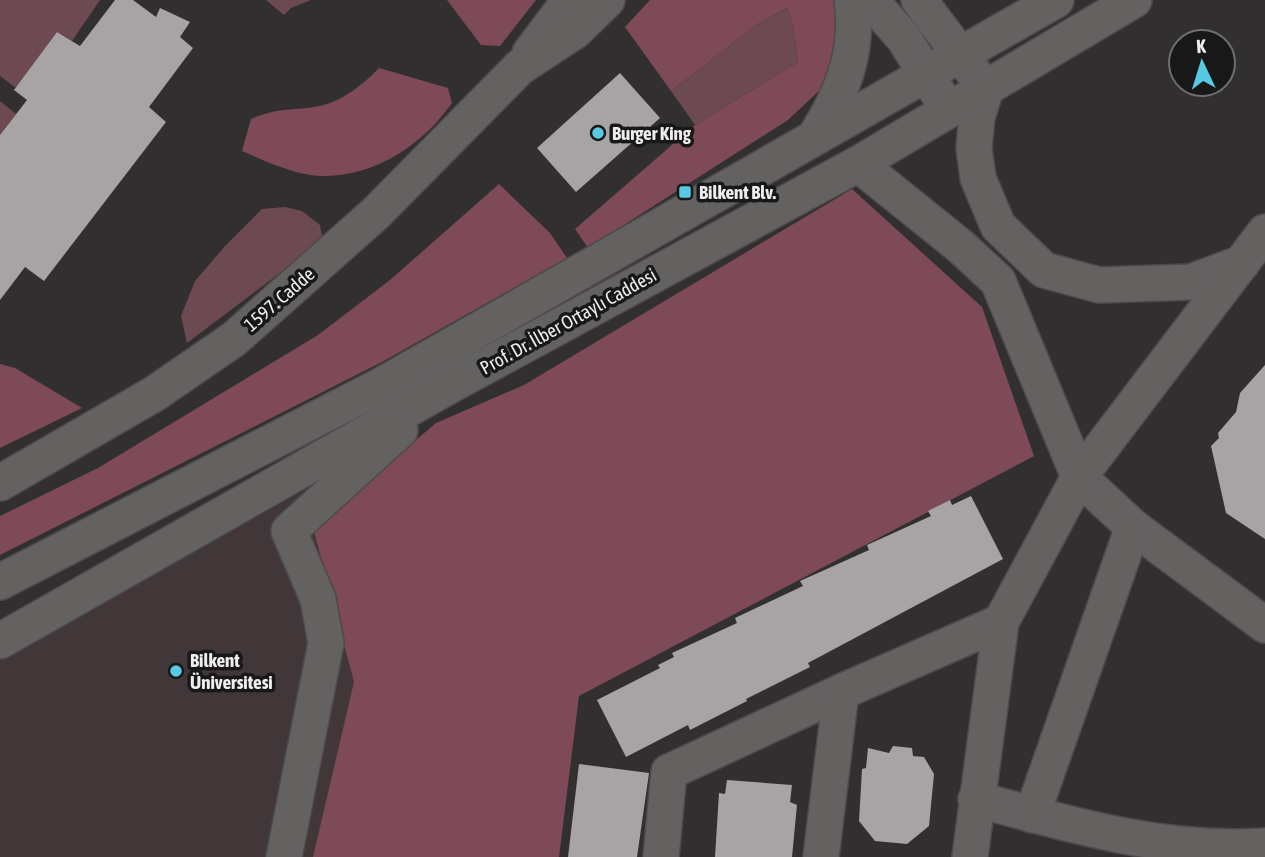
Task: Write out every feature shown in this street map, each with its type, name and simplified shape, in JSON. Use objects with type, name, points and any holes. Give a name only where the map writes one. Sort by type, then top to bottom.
[{"type":"street","name":"1597. Cadde","points":[[0,483],[95,430],[234,339],[376,213],[520,67],[554,17],[570,0]]},
{"type":"street","name":"1597. Cadde","points":[[520,67],[575,32],[607,0]]},
{"type":"street","points":[[815,136],[834,105],[849,68],[855,33],[852,0]]},
{"type":"street","points":[[870,0],[903,37],[950,110]]},
{"type":"street","points":[[919,0],[986,89],[976,117],[974,148],[978,178],[998,226],[1044,270],[1100,285],[1191,282],[1242,263]]},
{"type":"street","name":"Prof. Dr. İlber Ortaylı Caddesi","points":[[0,582],[382,385],[1056,0]]},
{"type":"street","name":"Prof. Dr. İlber Ortaylı Caddesi","points":[[0,641],[449,386],[858,164],[1134,0]]},
{"type":"street","points":[[858,164],[960,246],[998,281],[1079,477],[1133,527],[1265,625]]},
{"type":"street","points":[[970,857],[1001,622],[1079,477],[1265,232]]},
{"type":"street","points":[[284,857],[326,643],[318,599],[289,531],[449,386]]},
{"type":"street","points":[[1032,815],[1133,527]]},
{"type":"street","points":[[661,857],[668,772],[1001,622]]},
{"type":"street","points":[[821,857],[841,692]]},
{"type":"street","points":[[976,799],[1108,835],[1223,849],[1265,846]]},
{"type":"shaded area","points":[[0,0],[100,0],[72,41],[57,32],[16,88],[0,76]]},
{"type":"shaded area","points":[[266,0],[311,0],[291,8],[284,15]]},
{"type":"shaded area","points":[[447,0],[536,0],[500,46],[481,45]]},
{"type":"shaded area","points":[[650,0],[833,0],[840,23],[837,57],[822,88],[788,120],[588,248],[575,229],[695,125],[798,62],[793,26],[787,8],[759,23],[671,91],[625,27]]},
{"type":"shaded area","points":[[787,8],[793,26],[798,62],[695,125],[671,91],[759,23]]},
{"type":"shaded area","points":[[379,68],[448,88],[452,103],[427,132],[398,154],[363,170],[325,176],[293,171],[242,151],[251,119],[278,111],[328,104],[352,91]]},
{"type":"shaded area","points":[[0,101],[16,114],[0,135]]},
{"type":"shaded area","points":[[499,184],[550,233],[567,258],[382,362],[0,555],[0,516],[98,468],[318,335],[390,280]]},
{"type":"shaded area","points":[[852,189],[982,307],[1034,456],[579,696],[559,857],[313,857],[354,682],[313,527],[436,423],[524,385]]},
{"type":"shaded area","points":[[285,207],[302,211],[320,225],[322,237],[304,255],[187,343],[181,316],[195,281],[262,209]]},
{"type":"shaded area","points":[[0,364],[15,368],[82,408],[0,448]]},
{"type":"shaded area","name":"Bilkent Üniversitesi","points":[[306,490],[354,682],[366,857],[0,857],[0,660]]},
{"type":"building","points":[[115,0],[133,0],[156,17],[160,8],[190,22],[180,37],[193,48],[149,107],[166,122],[44,281],[25,267],[0,300],[0,135],[27,100],[14,90],[57,32],[80,46]]},
{"type":"building","name":"Burger King","points":[[620,73],[660,118],[576,192],[537,148]]},
{"type":"building","points":[[1265,365],[1265,539],[1226,513],[1211,446],[1236,412],[1240,393]]},
{"type":"building","points":[[971,496],[1003,559],[808,663],[810,667],[746,699],[747,701],[690,730],[688,725],[626,757],[597,700],[660,668],[658,665],[674,657],[672,653],[737,623],[735,618],[803,586],[800,581],[869,550],[867,545],[931,516],[928,511],[950,500],[952,505]]},
{"type":"building","points":[[893,746],[912,748],[913,756],[924,757],[934,774],[929,826],[907,844],[875,841],[859,821],[862,769],[866,768],[868,748],[889,753]]},
{"type":"building","points":[[579,764],[649,773],[637,857],[568,857]]},
{"type":"building","points":[[727,780],[792,785],[790,802],[797,805],[792,857],[715,857],[719,793],[725,794]]},
{"type":"place","name":"Burger King","points":[[598,133]]},
{"type":"place","name":"Bilkent Blv.","points":[[685,192]]},
{"type":"place","name":"Bilkent Üniversitesi","points":[[176,671]]}]
